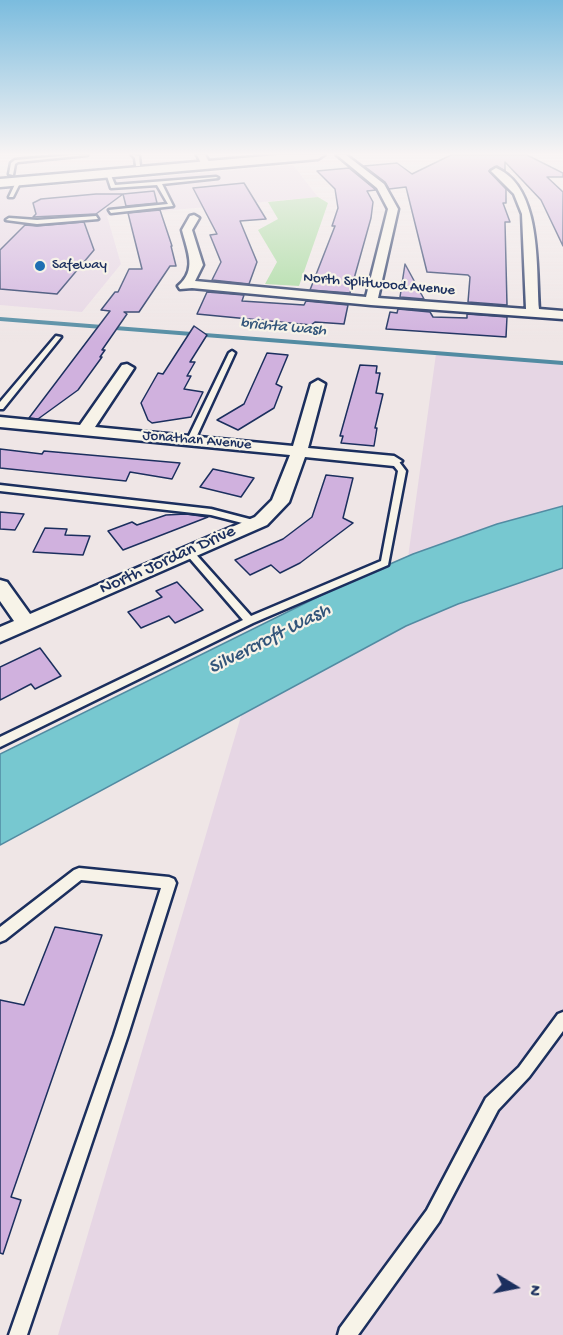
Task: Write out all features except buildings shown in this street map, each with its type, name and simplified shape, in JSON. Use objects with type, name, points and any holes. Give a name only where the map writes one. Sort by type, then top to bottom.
[{"type":"street","points":[[371,301],[391,217]]},
{"type":"street","points":[[527,217],[533,313]]},
{"type":"street","name":"North Splitwood Avenue","points":[[194,218],[187,230],[198,260],[188,285],[563,315]]},
{"type":"street","points":[[84,431],[127,368]]},
{"type":"street","name":"North Jordan Drive","points":[[0,635],[261,521],[280,502],[300,450],[318,384]]},
{"type":"street","name":"Jonathan Avenue","points":[[0,422],[394,461]]},
{"type":"street","points":[[0,586],[26,624]]},
{"type":"lane","points":[[37,222],[67,217]]},
{"type":"lane","points":[[9,220],[37,222],[82,217]]},
{"type":"lane","points":[[0,407],[58,337]]},
{"type":"lane","points":[[191,440],[232,353]]},
{"type":"lane","points":[[0,742],[249,621],[386,563],[402,471],[394,461]]},
{"type":"lane","points":[[0,488],[211,512],[254,524]]},
{"type":"lane","points":[[189,552],[249,621]]},
{"type":"lane","points":[[0,935],[79,874],[169,884],[121,1035],[18,1335]]},
{"type":"lane","points":[[347,1335],[433,1216],[492,1104],[524,1072],[563,1019]]},
{"type":"shaded area","points":[[0,217],[107,217],[121,264],[82,312],[0,305]]},
{"type":"shaded area","points":[[436,354],[563,364],[563,1335],[58,1335],[265,635],[406,572]]},
{"type":"green space","points":[[277,217],[323,217],[299,286],[265,284],[277,262],[258,230],[278,219]]},
{"type":"water","name":"Silvercroft Wash","points":[[563,506],[563,568],[458,604],[406,626],[0,845],[0,754],[344,584],[413,554],[497,524]]},
{"type":"waterway","name":"brichta wash","points":[[0,319],[563,363]]},
{"type":"place","name":"Safeway","points":[[40,266]]}]
